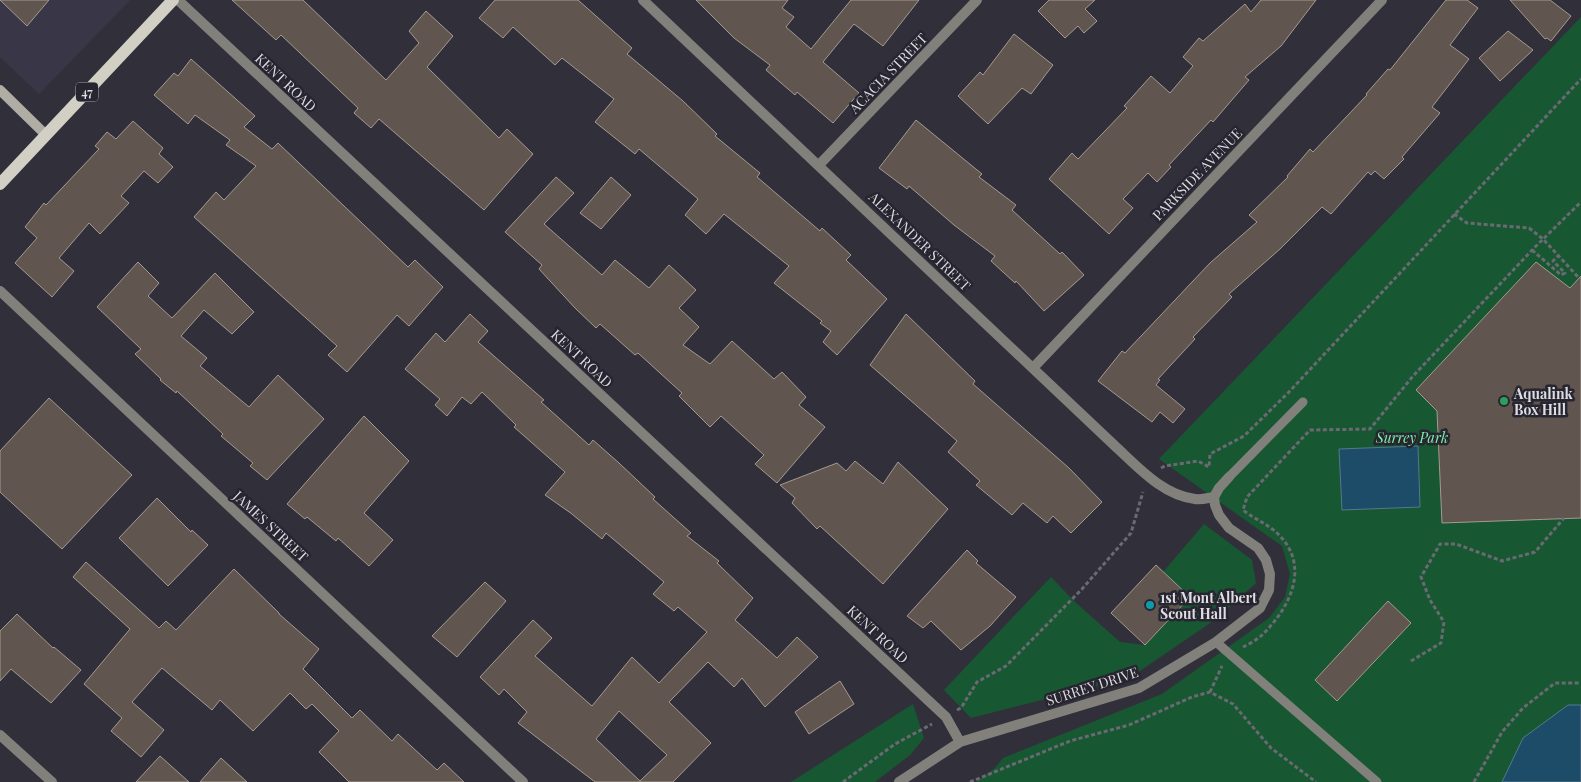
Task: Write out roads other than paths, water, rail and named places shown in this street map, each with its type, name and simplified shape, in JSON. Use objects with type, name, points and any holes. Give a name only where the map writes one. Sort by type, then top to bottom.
[{"type":"main road","name":"47","points":[[0,184],[173,0]]},
{"type":"street","name":"KENT ROAD","points":[[178,0],[946,717],[960,742]]},
{"type":"street","name":"ALEXANDER STREET","points":[[643,0],[1148,476],[1166,489],[1182,496],[1196,500],[1214,497]]},
{"type":"street","name":"ACACIA STREET","points":[[819,165],[977,0]]},
{"type":"street","name":"PARKSIDE AVENUE","points":[[1033,368],[1382,0]]},
{"type":"street","points":[[0,90],[46,135]]},
{"type":"street","name":"JAMES STREET","points":[[0,291],[523,782]]},
{"type":"street","points":[[1214,497],[1229,477]]},
{"type":"street","name":"SURREY DRIVE","points":[[899,782],[960,742],[1139,688],[1216,642],[1260,608],[1269,590],[1270,574],[1266,560],[1258,548],[1229,528],[1219,515],[1214,497]]},
{"type":"street","points":[[0,735],[52,782]]},
{"type":"lane","points":[[1229,477],[1303,402]]},
{"type":"lane","points":[[1216,642],[1377,782]]},
{"type":"water","points":[[1418,446],[1420,507],[1342,510],[1339,449]]},
{"type":"water","points":[[1568,705],[1581,705],[1581,782],[1502,782],[1523,738]]},
{"type":"place","name":"Aqualink Box Hill","points":[[1504,401]]},
{"type":"place","name":"1st Mont Albert Scout Hall","points":[[1150,605]]},
{"type":"park label","name":"Surrey Park","points":[[1412,437]]}]
